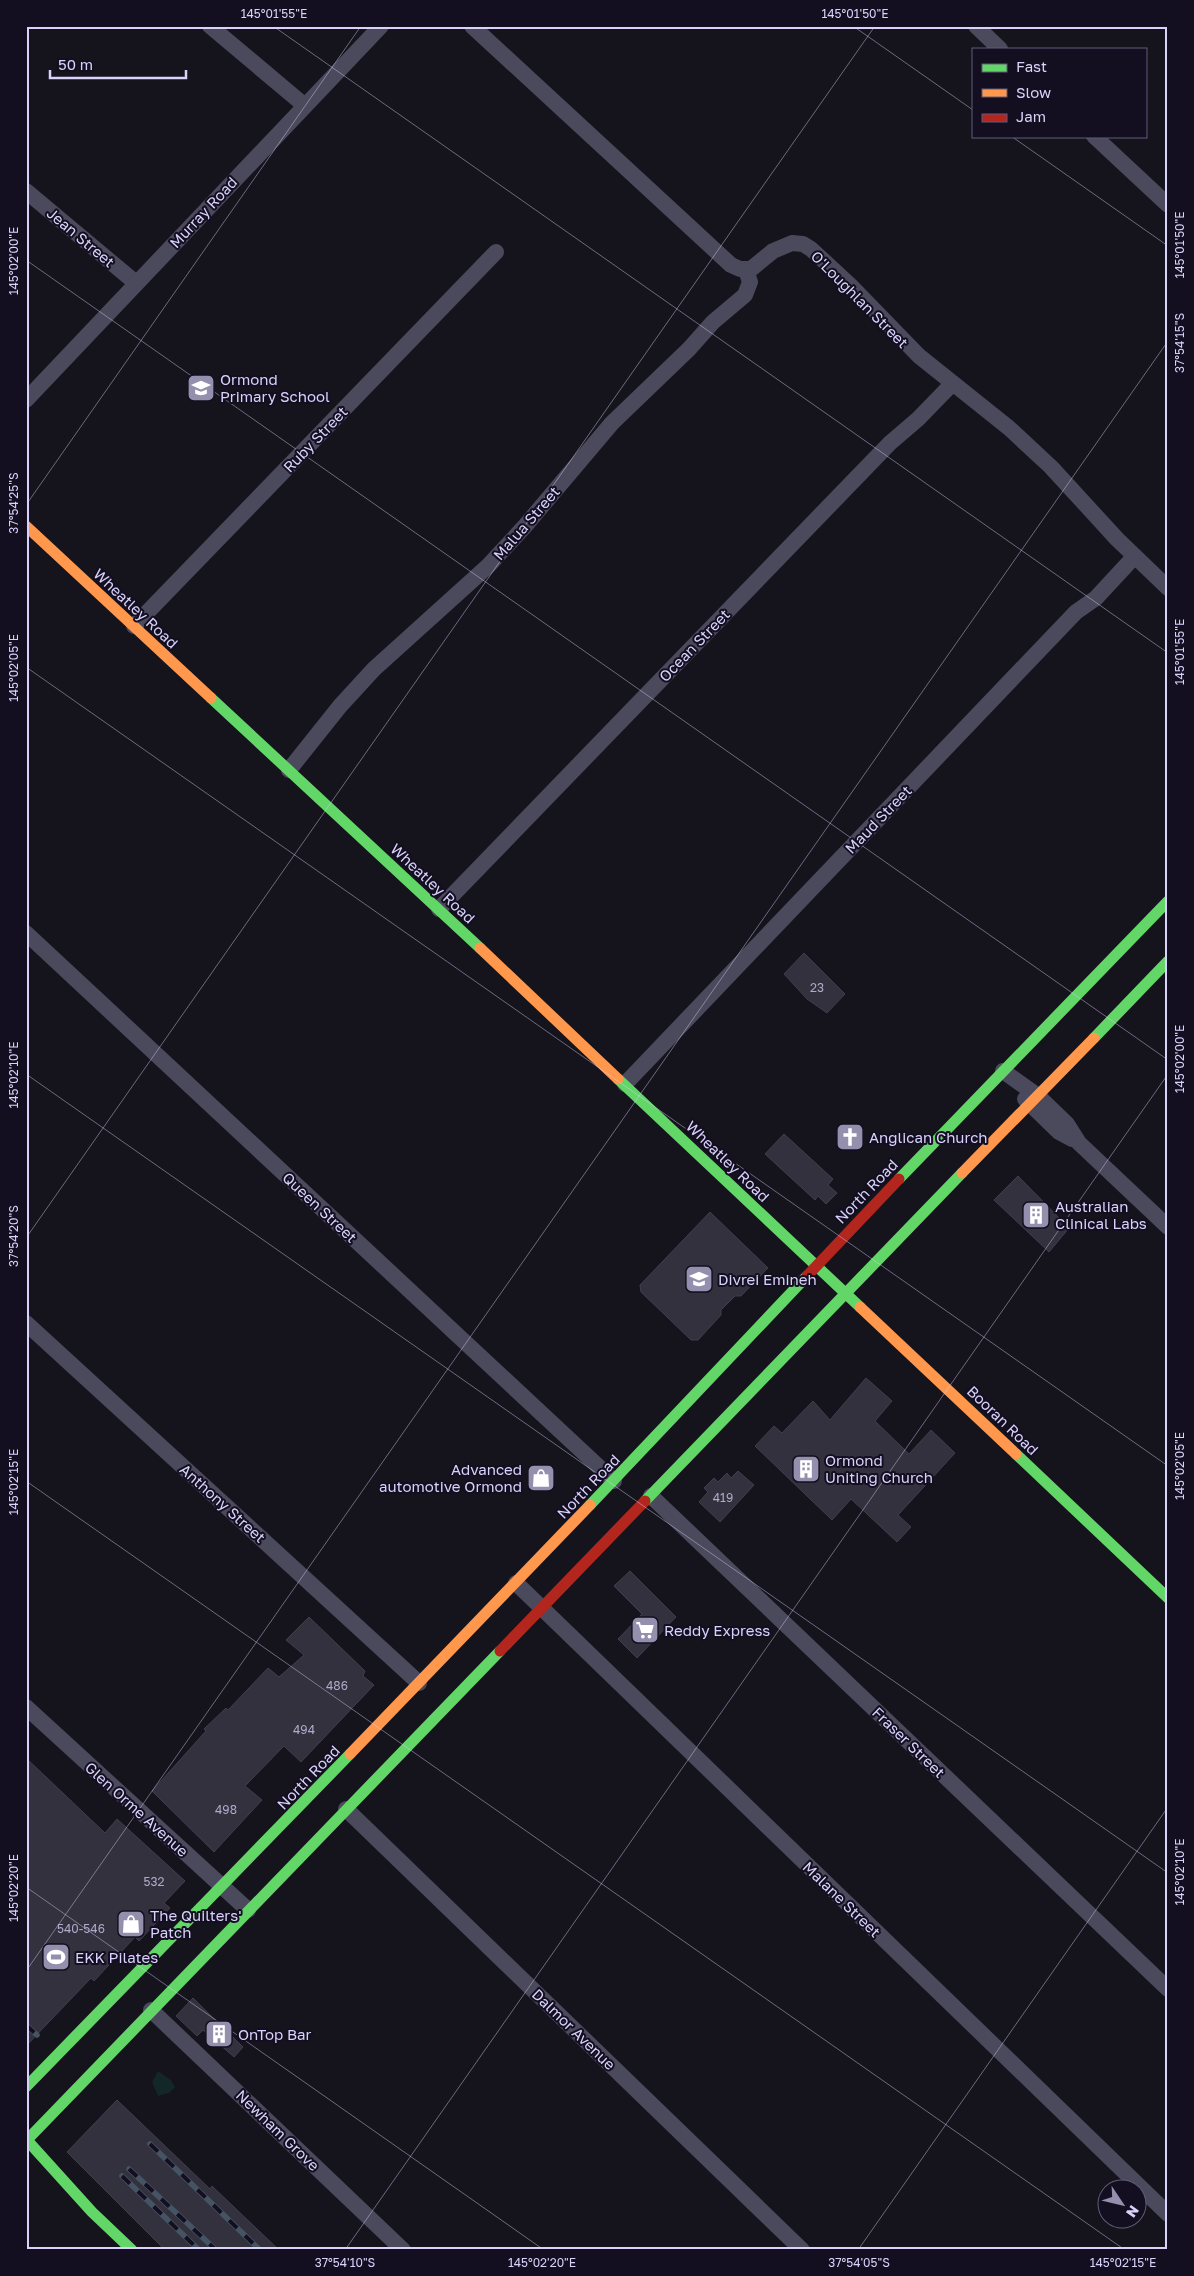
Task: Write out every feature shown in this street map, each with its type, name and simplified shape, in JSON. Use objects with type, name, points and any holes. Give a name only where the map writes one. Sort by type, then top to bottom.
[{"type":"main road","name":"Wheatley Road","points":[[26,526],[439,909],[817,1266]]},
{"type":"main road","name":"North Road","points":[[26,2087],[420,1683],[1003,1071],[1168,901]]},
{"type":"main road","points":[[132,2250],[92,2212],[27,2140],[1168,961]]},
{"type":"main road","name":"Booran Road","points":[[817,1266],[848,1293],[1168,1598]]},
{"type":"main road","points":[[733,1354],[763,1381]]},
{"type":"main road","points":[[47,2180],[92,2212]]},
{"type":"street","points":[[210,26],[304,105]]},
{"type":"street","name":"Murray Road","points":[[26,400],[381,26]]},
{"type":"street","points":[[472,26],[724,260],[740,269],[746,270]]},
{"type":"street","points":[[976,26],[999,48]]},
{"type":"street","points":[[1096,138],[1168,205]]},
{"type":"street","name":"Jean Street","points":[[26,191],[136,283]]},
{"type":"street","name":"O'Loughlan Street","points":[[746,270],[757,265],[783,246],[792,243],[803,244],[820,257],[918,356],[1009,428],[1052,467],[1134,557],[1168,588]]},
{"type":"street","name":"Ruby Street","points":[[134,626],[496,252]]},
{"type":"street","name":"Malua Street","points":[[289,770],[340,706],[374,669],[488,566],[526,526],[612,423],[689,349],[714,322],[745,295],[750,282],[746,270]]},
{"type":"street","name":"Ocean Street","points":[[439,909],[890,443],[918,419],[952,384]]},
{"type":"street","name":"Maud Street","points":[[625,1084],[1069,620],[1096,598],[1134,557]]},
{"type":"street","name":"Queen Street","points":[[26,933],[614,1481]]},
{"type":"street","points":[[1003,1071],[1034,1100],[1067,1124],[1079,1142],[1168,1227]]},
{"type":"street","name":"Anthony Street","points":[[26,1323],[420,1683]]},
{"type":"street","name":"Fraser Street","points":[[651,1496],[1168,1989]]},
{"type":"street","name":"Malane Street","points":[[516,1583],[1168,2214]]},
{"type":"street","name":"Glen Orme Avenue","points":[[26,1707],[248,1910]]},
{"type":"street","name":"Dalmor Avenue","points":[[346,1809],[802,2250]]},
{"type":"street","name":"Newham Grove","points":[[151,2010],[403,2250]]},
{"type":"green space","points":[[158,2071],[171,2080],[175,2087],[169,2093],[158,2096],[152,2082]]},
{"type":"building","points":[[804,953],[845,994],[827,1013],[807,999],[784,974]]},
{"type":"building","points":[[784,1134],[833,1179],[828,1185],[837,1193],[826,1204],[818,1196],[815,1200],[765,1154]]},
{"type":"building","name":"Australian Clinical Labs","points":[[1018,1176],[1069,1228],[1049,1252],[994,1200]]},
{"type":"building","name":"Divrei Emineh","points":[[710,1212],[768,1268],[741,1296],[735,1296],[721,1310],[721,1315],[698,1340],[691,1340],[641,1292],[640,1285]]},
{"type":"building","points":[[866,1378],[892,1401],[875,1421],[909,1454],[931,1430],[955,1453],[898,1515],[911,1527],[897,1542],[851,1499],[832,1520],[755,1446],[774,1426],[782,1433],[813,1401],[830,1420]]},
{"type":"building","points":[[738,1471],[754,1485],[720,1522],[699,1502],[708,1492],[704,1488],[714,1478],[718,1482],[727,1473],[731,1478]]},
{"type":"building","name":"Reddy Express","points":[[630,1571],[676,1617],[637,1658],[618,1639],[642,1614],[614,1586]]},
{"type":"building","points":[[309,1617],[365,1671],[363,1676],[374,1685],[301,1762],[284,1746],[245,1786],[262,1800],[214,1852],[152,1791],[206,1731],[204,1729],[226,1708],[228,1710],[268,1668],[279,1677],[304,1655],[286,1640]]},
{"type":"building","points":[[26,1758],[105,1833],[117,1819],[185,1881],[164,1903],[170,1908],[139,1941],[135,1937],[94,1981],[91,1978],[26,2046]]},
{"type":"building","name":"OnTop Bar","points":[[193,1998],[243,2047],[234,2057],[203,2030],[197,2036],[176,2016]]},
{"type":"building","points":[[117,2100],[210,2189],[212,2186],[279,2250],[165,2250],[67,2152]]},
{"type":"railway","points":[[26,2025],[37,2035]]},
{"type":"railway","points":[[150,2144],[260,2250]]},
{"type":"railway","points":[[129,2169],[216,2250]]},
{"type":"railway","points":[[122,2176],[199,2250]]},
{"type":"traffic: fast","points":[[211,698],[480,948]]},
{"type":"traffic: fast","points":[[899,1179],[1168,901]]},
{"type":"traffic: fast","points":[[1094,1038],[1168,961]]},
{"type":"traffic: fast","points":[[618,1079],[860,1307]]},
{"type":"traffic: fast","points":[[645,1501],[962,1173]]},
{"type":"traffic: fast","points":[[590,1505],[807,1276]]},
{"type":"traffic: fast","points":[[1016,1454],[1168,1598]]},
{"type":"traffic: fast","points":[[26,2141],[500,1651]]},
{"type":"traffic: fast","points":[[26,2087],[350,1754]]},
{"type":"traffic: fast","points":[[26,2139],[92,2212],[132,2250]]},
{"type":"traffic: slow","points":[[26,526],[211,698]]},
{"type":"traffic: slow","points":[[480,948],[618,1079]]},
{"type":"traffic: slow","points":[[962,1173],[1094,1038]]},
{"type":"traffic: slow","points":[[860,1307],[1016,1454]]},
{"type":"traffic: slow","points":[[350,1754],[590,1505]]},
{"type":"traffic: jam","points":[[807,1276],[899,1179]]},
{"type":"traffic: jam","points":[[500,1651],[645,1501]]},
{"type":"place","name":"Ormond Primary School","points":[[201,388]]},
{"type":"place","name":"Anglican Church","points":[[850,1137]]},
{"type":"place","name":"Australian Clinical Labs","points":[[1036,1215]]},
{"type":"place","name":"Divrei Emineh","points":[[699,1279]]},
{"type":"place","name":"Ormond Uniting Church","points":[[806,1469]]},
{"type":"place","name":"Advanced automotive Ormond","points":[[541,1478]]},
{"type":"place","name":"Reddy Express","points":[[645,1630]]},
{"type":"place","name":"The Quilters' Patch","points":[[131,1924]]},
{"type":"place","name":"EKK Pilates","points":[[56,1957]]},
{"type":"place","name":"OnTop Bar","points":[[219,2034]]}]
